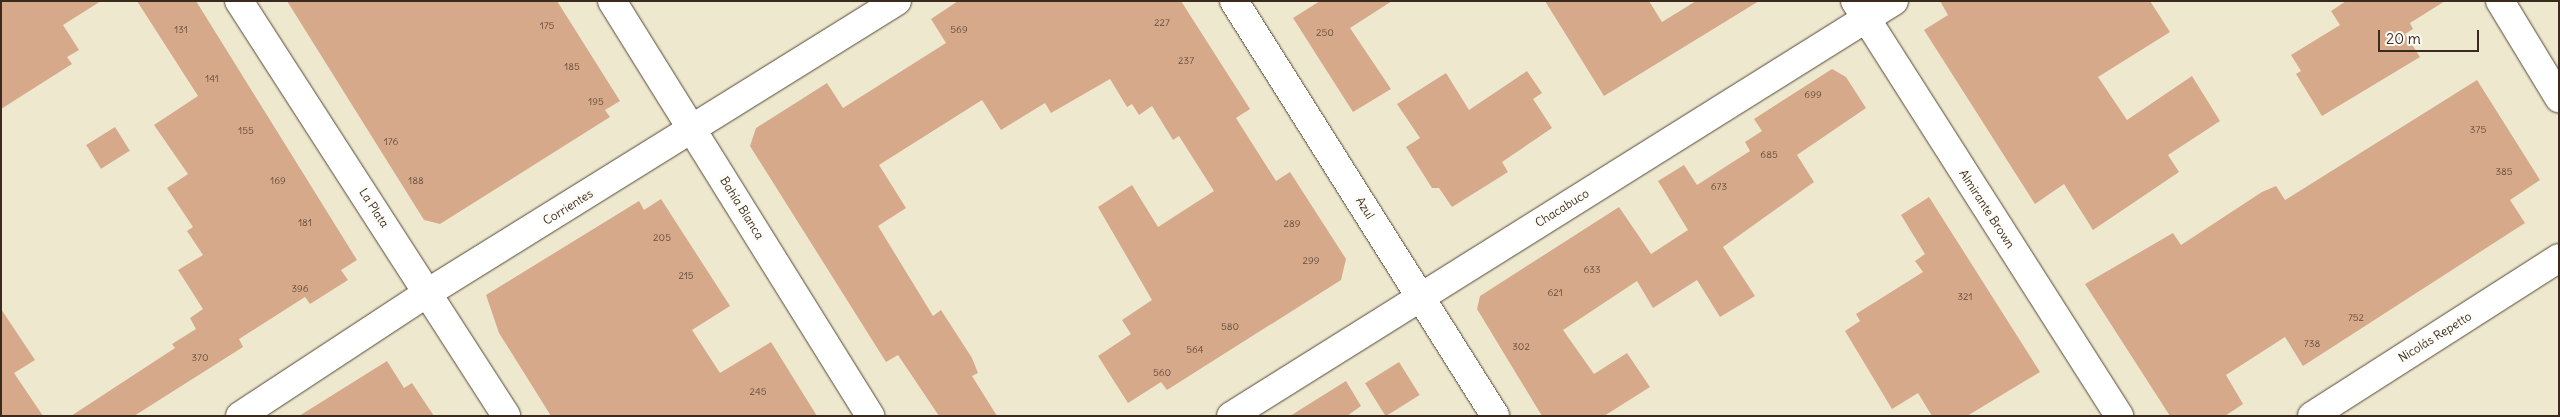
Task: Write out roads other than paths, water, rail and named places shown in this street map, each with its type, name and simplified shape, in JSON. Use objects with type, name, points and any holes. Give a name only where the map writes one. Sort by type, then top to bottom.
[{"type":"street","name":"La Plata","points":[[239,1],[429,292],[506,416]]},
{"type":"street","name":"Bahía Blanca","points":[[612,1],[694,129],[870,416]]},
{"type":"street","name":"Corrientes","points":[[240,416],[429,292],[694,129],[897,1]]},
{"type":"street","name":"Azul","points":[[1234,1],[1495,416]]},
{"type":"street","name":"Chacabuco","points":[[1231,416],[1421,296],[1860,10],[1894,1]]},
{"type":"street","points":[[2500,1],[2559,98]]},
{"type":"street","name":"Almirante Brown","points":[[1860,10],[2119,416]]},
{"type":"street","name":"Nicolás Repetto","points":[[2312,416],[2559,258]]}]
